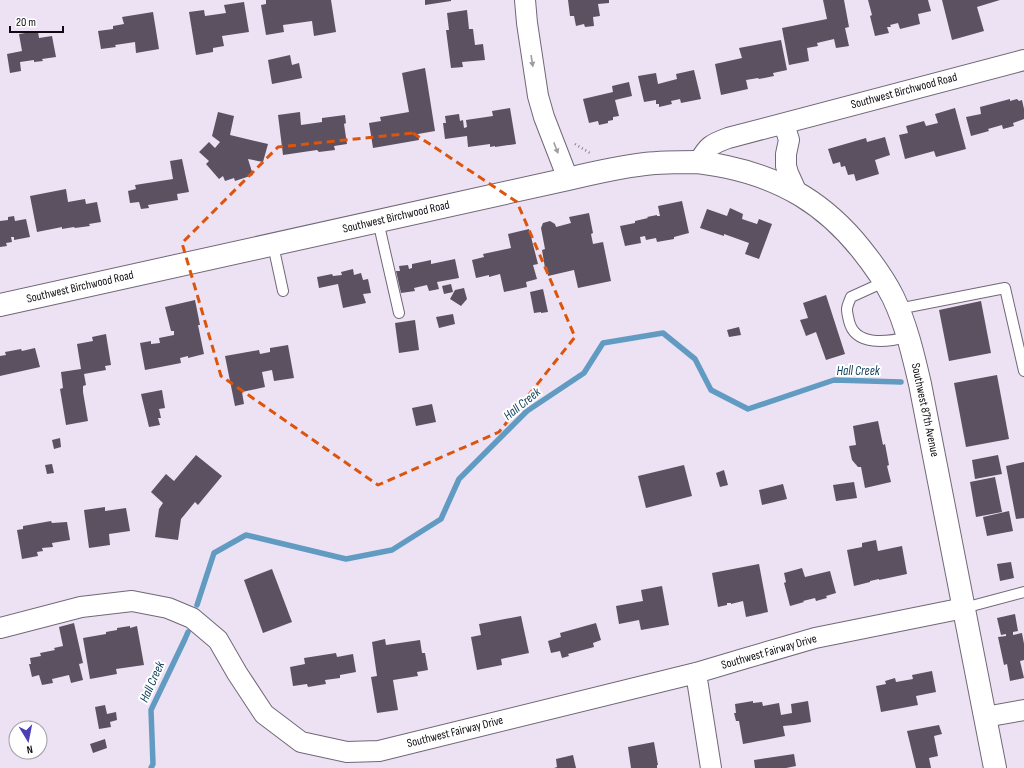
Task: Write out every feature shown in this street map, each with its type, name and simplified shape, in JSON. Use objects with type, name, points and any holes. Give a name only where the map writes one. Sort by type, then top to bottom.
[{"type":"street","points":[[525,0],[538,96],[544,117],[568,179]]},
{"type":"street","name":"Southwest Birchwood Road","points":[[0,306],[568,179],[645,164],[699,162],[705,151],[718,141],[1024,60]]},
{"type":"street","points":[[784,124],[789,140],[786,154],[786,166],[797,193]]},
{"type":"street","name":"Southwest 87th Avenue","points":[[699,162],[754,174],[771,180],[797,193],[822,209],[842,226],[875,266],[898,309],[908,337],[920,384],[995,768]]},
{"type":"street","name":"Southwest Fairway Drive","points":[[0,628],[88,606],[132,601],[168,608],[192,618],[218,640],[264,714],[301,742],[346,760],[696,673],[814,638],[964,608]]},
{"type":"street","points":[[696,673],[712,768]]},
{"type":"street","points":[[985,717],[1024,710]]},
{"type":"lane","points":[[378,221],[399,313]]},
{"type":"lane","points":[[273,245],[283,291]]},
{"type":"lane","points":[[884,282],[851,297],[846,309],[850,326],[859,337],[877,342],[893,341],[908,337]]},
{"type":"lane","points":[[898,309],[1005,288],[1024,371]]},
{"type":"lane","points":[[964,608],[1024,592]]},
{"type":"highlighted area","points":[[413,133],[517,202],[575,337],[499,432],[378,485],[221,376],[182,243],[278,147]]},
{"type":"building","points":[[266,0],[331,0],[336,32],[314,36],[312,21],[283,25],[284,32],[266,35],[261,5],[266,4]]},
{"type":"building","points":[[425,0],[451,0],[451,1],[425,5]]},
{"type":"building","points":[[568,0],[609,0],[609,3],[598,4],[600,16],[593,17],[594,26],[585,27],[584,24],[576,26],[574,16],[570,16]]},
{"type":"building","points":[[823,0],[844,0],[849,27],[845,28],[849,46],[836,48],[834,39],[817,43],[818,46],[807,48],[809,61],[789,65],[782,28],[827,19]]},
{"type":"building","points":[[868,0],[928,0],[931,11],[918,14],[920,24],[900,29],[898,23],[890,25],[891,27],[887,27],[889,33],[875,36]]},
{"type":"building","points":[[942,0],[1000,0],[977,7],[984,31],[952,40]]},
{"type":"building","points":[[244,2],[249,32],[222,36],[224,46],[213,48],[213,52],[196,55],[189,12],[204,10],[205,16],[226,13],[224,5]]},
{"type":"building","points":[[467,10],[469,29],[473,29],[475,45],[483,44],[485,60],[462,62],[463,67],[451,68],[446,30],[449,30],[447,13]]},
{"type":"building","points":[[153,12],[159,49],[136,53],[135,42],[101,49],[98,31],[113,29],[113,26],[124,24],[122,17]]},
{"type":"building","points":[[38,31],[39,38],[52,36],[56,57],[42,59],[43,61],[34,62],[34,60],[20,62],[21,71],[10,73],[7,54],[22,51],[19,34]]},
{"type":"building","points":[[781,40],[787,70],[773,73],[774,76],[746,80],[748,89],[721,95],[715,64],[742,58],[739,48]]},
{"type":"building","points":[[290,55],[292,65],[299,63],[302,78],[272,84],[268,60]]},
{"type":"building","points":[[425,68],[435,131],[418,134],[419,140],[373,148],[369,123],[381,121],[380,117],[409,112],[402,73]]},
{"type":"building","points":[[694,70],[701,99],[681,103],[680,99],[671,101],[672,104],[659,107],[659,104],[656,104],[656,100],[644,102],[638,76],[656,73],[658,84],[677,79],[676,74]]},
{"type":"building","points":[[629,82],[632,96],[615,100],[619,116],[613,117],[613,120],[608,121],[608,123],[599,125],[598,121],[589,123],[583,99],[613,92],[612,86]]},
{"type":"building","points":[[1010,99],[1010,101],[1017,99],[1019,101],[1022,100],[1024,119],[1013,123],[1014,126],[1003,129],[1002,125],[988,129],[989,131],[971,136],[966,117],[981,114],[980,107]]},
{"type":"building","points":[[510,108],[516,144],[495,147],[490,147],[490,144],[468,147],[467,136],[445,139],[443,123],[446,123],[445,116],[459,114],[460,121],[463,120],[464,128],[467,127],[466,120],[493,116],[492,111]]},
{"type":"building","points":[[955,108],[966,149],[936,157],[934,151],[905,159],[899,135],[908,133],[906,126],[924,121],[926,126],[938,123],[935,114]]},
{"type":"building","points":[[218,112],[234,116],[230,135],[268,144],[263,162],[248,159],[253,175],[235,181],[234,178],[225,181],[223,176],[219,179],[206,164],[209,161],[199,152],[209,142],[215,148],[220,142],[212,136]]},
{"type":"building","points":[[300,112],[301,125],[322,122],[322,118],[345,115],[346,123],[344,124],[347,144],[334,146],[335,150],[319,152],[317,150],[283,155],[278,115]]},
{"type":"building","points":[[885,137],[890,155],[875,160],[879,174],[856,181],[854,174],[848,175],[845,166],[841,167],[840,162],[833,164],[828,149],[866,138],[867,142]]},
{"type":"building","points":[[182,159],[189,192],[177,194],[178,200],[148,205],[149,208],[141,209],[139,202],[130,203],[128,191],[136,189],[135,185],[173,179],[170,161]]},
{"type":"building","points":[[66,189],[68,202],[85,199],[86,204],[97,202],[101,222],[89,224],[90,226],[62,229],[62,227],[37,232],[30,196]]},
{"type":"building","points":[[682,201],[689,233],[674,237],[674,239],[657,242],[656,238],[646,240],[645,236],[640,237],[641,243],[625,246],[620,226],[635,223],[635,221],[648,218],[647,217],[657,215],[660,216],[658,206]]},
{"type":"building","points":[[730,208],[743,214],[742,219],[757,224],[759,219],[772,224],[759,259],[745,254],[749,243],[724,234],[724,236],[700,228],[707,209],[727,216]]},
{"type":"building","points":[[589,213],[593,233],[591,234],[593,244],[603,242],[611,281],[578,288],[574,270],[548,276],[542,250],[545,249],[541,228],[543,223],[550,221],[555,224],[556,227],[571,223],[569,217]]},
{"type":"building","points":[[14,216],[15,221],[26,219],[30,237],[14,240],[14,237],[11,237],[12,242],[6,243],[7,246],[0,247],[0,221],[8,220],[8,217]]},
{"type":"building","points":[[529,229],[538,264],[533,265],[537,279],[526,282],[527,287],[504,292],[500,274],[476,278],[472,260],[484,257],[483,254],[511,248],[508,234]]},
{"type":"building","points":[[455,259],[459,278],[437,282],[439,289],[429,291],[427,285],[414,288],[415,291],[401,293],[396,271],[400,271],[399,266],[408,265],[409,269],[412,268],[412,264],[431,260],[431,264]]},
{"type":"building","points":[[353,269],[354,275],[361,273],[363,280],[368,279],[371,293],[363,294],[366,303],[343,308],[338,284],[319,288],[317,277],[332,274],[333,276],[342,275],[341,272]]},
{"type":"building","points":[[451,284],[453,292],[444,294],[442,286]]},
{"type":"building","points":[[464,288],[467,299],[461,306],[450,299],[455,290]]},
{"type":"building","points":[[543,289],[548,312],[534,313],[530,292]]},
{"type":"building","points":[[826,295],[845,354],[826,360],[816,332],[806,336],[800,320],[808,318],[803,303]]},
{"type":"building","points":[[195,300],[204,354],[188,358],[188,356],[180,358],[181,363],[145,370],[140,343],[151,341],[151,344],[160,343],[159,338],[174,335],[174,331],[171,331],[165,307]]},
{"type":"building","points":[[981,301],[991,353],[949,361],[939,310]]},
{"type":"building","points":[[453,314],[455,324],[439,328],[436,317]]},
{"type":"building","points":[[415,320],[419,350],[399,353],[395,323]]},
{"type":"building","points":[[739,327],[741,335],[729,337],[727,330]]},
{"type":"building","points":[[106,334],[111,365],[105,366],[106,370],[84,374],[86,385],[83,386],[83,392],[88,421],[66,425],[60,389],[63,388],[61,372],[81,369],[77,344],[93,341],[92,337]]},
{"type":"building","points":[[288,345],[294,378],[274,381],[272,370],[262,372],[265,387],[242,392],[244,404],[235,406],[225,356],[259,350],[260,354],[270,352],[270,348]]},
{"type":"building","points":[[35,348],[40,367],[0,376],[0,356],[6,355],[5,352],[21,349],[22,351]]},
{"type":"building","points":[[997,375],[1009,439],[966,447],[954,383]]},
{"type":"building","points":[[162,390],[165,408],[159,409],[161,418],[158,418],[160,425],[149,427],[141,394]]},
{"type":"building","points":[[432,404],[436,422],[416,426],[412,408]]},
{"type":"building","points":[[878,421],[883,445],[885,444],[889,465],[887,466],[891,482],[865,488],[861,467],[858,467],[852,460],[849,446],[856,445],[853,426]]},
{"type":"building","points":[[60,438],[61,447],[54,449],[52,440]]},
{"type":"building","points":[[196,455],[222,476],[198,505],[195,502],[181,519],[178,540],[155,537],[159,509],[163,503],[151,492],[166,474],[174,481]]},
{"type":"building","points":[[998,455],[1002,474],[975,479],[972,460]]},
{"type":"building","points":[[1024,462],[1024,518],[1016,519],[1006,466]]},
{"type":"building","points":[[52,464],[54,473],[47,474],[45,465]]},
{"type":"building","points":[[684,465],[692,496],[646,508],[638,476]]},
{"type":"building","points":[[724,470],[728,485],[720,487],[716,473]]},
{"type":"building","points":[[995,477],[1002,512],[976,517],[970,482]]},
{"type":"building","points":[[854,482],[857,498],[836,501],[833,485]]},
{"type":"building","points":[[783,484],[787,499],[762,505],[759,490]]},
{"type":"building","points":[[105,507],[105,511],[126,508],[130,531],[109,534],[110,545],[89,548],[84,510]]},
{"type":"building","points":[[1009,511],[1013,531],[987,536],[983,517]]},
{"type":"building","points":[[51,521],[52,523],[67,522],[70,540],[52,543],[53,547],[42,548],[43,551],[37,552],[38,556],[22,559],[17,530],[23,529],[23,526]]},
{"type":"building","points":[[876,540],[878,551],[902,546],[907,574],[870,581],[854,586],[847,550],[862,547],[862,543]]},
{"type":"building","points":[[1011,562],[1014,578],[1000,581],[997,564]]},
{"type":"building","points":[[759,564],[768,612],[746,617],[743,601],[731,604],[727,603],[727,605],[718,607],[712,573]]},
{"type":"building","points":[[802,568],[805,577],[830,571],[836,593],[826,596],[827,598],[816,601],[815,598],[790,606],[784,583],[786,582],[784,573]]},
{"type":"building","points":[[272,569],[292,622],[263,633],[244,580]]},
{"type":"building","points":[[662,586],[669,625],[641,630],[639,620],[619,624],[616,606],[643,601],[641,590]]},
{"type":"building","points":[[1015,614],[1018,631],[1013,632],[1013,635],[1022,633],[1024,660],[1020,661],[1024,678],[1010,681],[1007,664],[1004,665],[998,637],[1006,636],[1006,634],[1001,635],[997,618]]},
{"type":"building","points":[[521,616],[529,653],[501,659],[502,665],[477,670],[471,637],[481,635],[479,624]]},
{"type":"building","points":[[74,623],[83,663],[79,664],[83,680],[71,683],[69,675],[52,679],[53,683],[42,685],[39,675],[32,677],[29,664],[31,664],[30,658],[41,656],[40,653],[55,650],[54,648],[63,646],[59,627]]},
{"type":"building","points":[[596,623],[601,640],[593,643],[594,647],[568,654],[569,656],[562,658],[560,651],[551,653],[548,641],[561,637],[560,633]]},
{"type":"building","points":[[130,626],[130,628],[137,626],[144,665],[116,669],[117,674],[90,679],[83,638],[106,634],[106,632],[117,630],[117,628]]},
{"type":"building","points":[[385,639],[386,645],[420,640],[422,653],[425,653],[428,670],[417,672],[418,676],[393,680],[398,710],[377,713],[371,677],[377,676],[372,642]]},
{"type":"building","points":[[336,653],[337,657],[353,654],[356,672],[340,675],[340,678],[325,680],[326,684],[308,687],[307,684],[293,686],[290,667],[305,664],[304,658]]},
{"type":"building","points":[[932,671],[936,692],[916,696],[918,705],[881,712],[876,686],[886,684],[885,681],[895,678],[896,682],[913,679],[912,675]]},
{"type":"building","points":[[753,701],[753,703],[762,702],[763,706],[779,703],[781,715],[792,713],[791,704],[808,701],[811,722],[783,726],[785,736],[743,744],[739,721],[736,721],[734,713],[736,713],[735,704]]},
{"type":"building","points":[[105,705],[107,714],[116,712],[117,720],[110,722],[111,727],[99,729],[95,707]]},
{"type":"building","points":[[939,725],[942,734],[934,736],[938,756],[929,758],[931,768],[916,768],[907,731]]},
{"type":"building","points":[[105,739],[107,748],[93,753],[90,744]]},
{"type":"building","points":[[654,742],[658,765],[657,768],[631,768],[628,747]]},
{"type":"building","points":[[794,754],[796,766],[786,768],[755,768],[754,760]]},
{"type":"building","points":[[573,755],[576,768],[554,768],[557,767],[556,759]]},
{"type":"waterway","name":"Hall Creek","points":[[197,605],[214,553],[246,535],[346,559],[392,550],[441,519],[459,479],[527,411],[584,373],[603,343],[663,333],[695,359],[711,390],[748,409],[834,380],[901,382]]},
{"type":"waterway","name":"Hall Creek","points":[[151,768],[153,764],[151,710],[188,632]]}]
